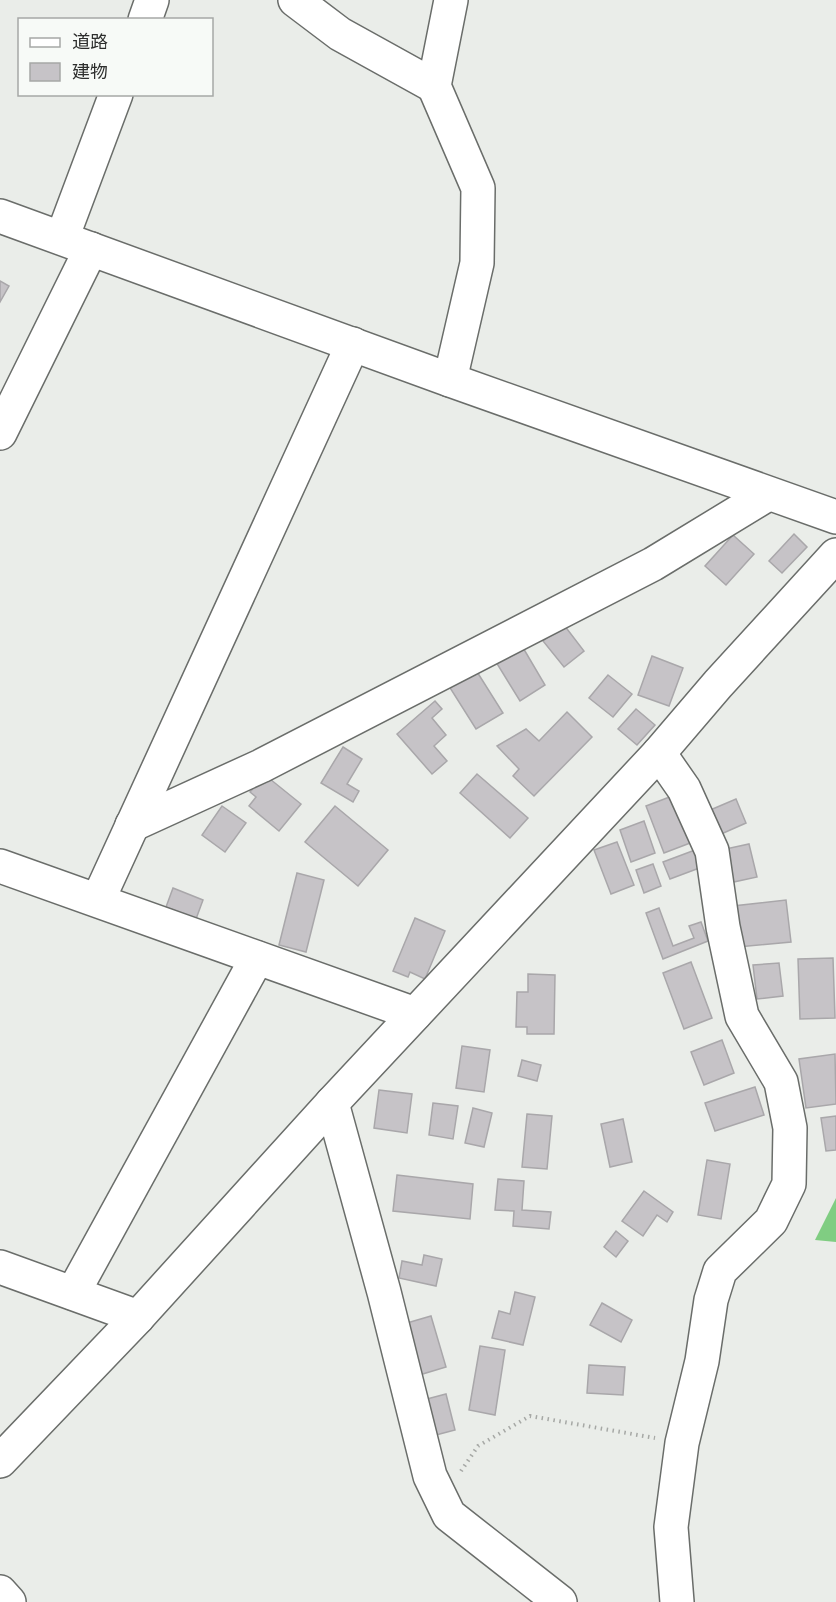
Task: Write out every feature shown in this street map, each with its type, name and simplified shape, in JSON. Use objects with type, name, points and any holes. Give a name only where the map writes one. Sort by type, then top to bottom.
[{"type":"street","points":[[146,18],[152,0]]},
{"type":"street","points":[[295,0],[340,34],[435,86]]},
{"type":"street","points":[[450,380],[477,263],[478,188],[435,86],[451,0]]},
{"type":"street","points":[[0,433],[76,244],[115,96]]},
{"type":"street","points":[[0,216],[450,380],[836,517]]},
{"type":"street","points":[[98,900],[353,344]]},
{"type":"street","points":[[132,825],[261,766],[653,564],[768,494]]},
{"type":"street","points":[[7,1444],[138,1317],[332,1103],[659,753],[718,684],[836,555]]},
{"type":"street","points":[[659,753],[684,789],[711,850],[723,927],[742,1016],[781,1082],[790,1128],[789,1184],[771,1221],[720,1271],[711,1300],[702,1361],[682,1443],[670,1527],[676,1602]]},
{"type":"street","points":[[0,866],[415,1014]]},
{"type":"street","points":[[73,1293],[257,958]]},
{"type":"street","points":[[332,1103],[384,1292],[430,1476],[449,1515],[560,1602]]},
{"type":"street","points":[[0,1267],[138,1317]]},
{"type":"street","points":[[0,1592],[9,1602]]},
{"type":"path","points":[[441,1499],[478,1446],[530,1416],[682,1443]]},
{"type":"green space","points":[[836,1198],[836,1242],[815,1240]]},
{"type":"building","points":[[0,281],[9,286],[0,302]]},
{"type":"building","points":[[794,534],[807,547],[782,573],[769,561]]},
{"type":"building","points":[[733,535],[754,554],[726,585],[705,566]]},
{"type":"building","points":[[564,625],[584,651],[564,667],[543,641]]},
{"type":"building","points":[[522,646],[545,685],[520,701],[496,662]]},
{"type":"building","points":[[652,656],[683,668],[669,706],[638,695]]},
{"type":"building","points":[[474,667],[503,713],[476,729],[447,683]]},
{"type":"building","points":[[608,675],[632,694],[613,717],[589,698]]},
{"type":"building","points":[[435,701],[442,709],[432,718],[446,735],[434,746],[447,761],[432,774],[397,734]]},
{"type":"building","points":[[636,709],[655,725],[637,745],[618,729]]},
{"type":"building","points":[[567,712],[592,737],[534,796],[513,776],[519,769],[497,746],[526,729],[539,741]]},
{"type":"building","points":[[343,747],[362,759],[347,784],[359,791],[353,802],[321,783]]},
{"type":"building","points":[[477,774],[528,818],[510,838],[460,793]]},
{"type":"building","points":[[265,775],[301,804],[279,831],[249,806],[256,797],[250,792]]},
{"type":"building","points":[[680,793],[698,840],[664,853],[646,806]]},
{"type":"building","points":[[736,799],[746,823],[719,835],[708,811]]},
{"type":"building","points":[[222,806],[246,823],[225,852],[202,835]]},
{"type":"building","points":[[335,806],[388,850],[358,886],[305,842]]},
{"type":"building","points":[[644,821],[655,853],[631,862],[620,830]]},
{"type":"building","points":[[617,842],[634,885],[611,894],[594,850]]},
{"type":"building","points":[[749,844],[757,877],[729,883],[721,850]]},
{"type":"building","points":[[695,850],[702,867],[670,879],[663,862]]},
{"type":"building","points":[[653,864],[661,886],[644,893],[636,870]]},
{"type":"building","points":[[297,873],[324,880],[306,952],[279,945]]},
{"type":"building","points":[[173,888],[203,900],[196,919],[166,907]]},
{"type":"building","points":[[786,900],[791,942],[738,947],[733,906]]},
{"type":"building","points":[[659,908],[673,946],[694,938],[689,926],[701,922],[708,941],[663,959],[646,913]]},
{"type":"building","points":[[415,918],[445,931],[425,979],[410,972],[408,977],[393,971]]},
{"type":"building","points":[[833,958],[835,1018],[800,1019],[798,959]]},
{"type":"building","points":[[691,962],[712,1018],[684,1029],[663,973]]},
{"type":"building","points":[[779,963],[783,996],[757,999],[753,965]]},
{"type":"building","points":[[528,974],[555,975],[554,1034],[527,1034],[527,1027],[516,1027],[517,992],[528,992]]},
{"type":"building","points":[[722,1040],[734,1073],[704,1085],[691,1052]]},
{"type":"building","points":[[462,1046],[490,1050],[484,1092],[456,1088]]},
{"type":"building","points":[[835,1054],[836,1104],[806,1108],[799,1059]]},
{"type":"building","points":[[522,1060],[541,1065],[537,1081],[518,1076]]},
{"type":"building","points":[[755,1087],[764,1115],[715,1131],[705,1103]]},
{"type":"building","points":[[379,1090],[412,1094],[407,1133],[374,1128]]},
{"type":"building","points":[[433,1103],[458,1106],[453,1139],[429,1135]]},
{"type":"building","points":[[473,1108],[492,1113],[484,1147],[465,1143]]},
{"type":"building","points":[[527,1114],[552,1116],[547,1169],[522,1167]]},
{"type":"building","points":[[836,1116],[836,1150],[826,1151],[821,1118]]},
{"type":"building","points":[[623,1119],[632,1162],[610,1167],[601,1124]]},
{"type":"building","points":[[707,1160],[730,1164],[721,1219],[698,1215]]},
{"type":"building","points":[[397,1175],[473,1184],[470,1219],[393,1211]]},
{"type":"building","points":[[498,1179],[524,1181],[522,1210],[551,1212],[549,1229],[513,1226],[514,1211],[495,1210]]},
{"type":"building","points":[[644,1191],[673,1212],[667,1222],[657,1215],[643,1236],[622,1221]]},
{"type":"building","points":[[616,1231],[628,1241],[616,1257],[604,1247]]},
{"type":"building","points":[[424,1255],[442,1259],[436,1286],[399,1278],[402,1261],[422,1265]]},
{"type":"building","points":[[515,1292],[535,1297],[523,1345],[492,1338],[499,1311],[510,1314]]},
{"type":"building","points":[[602,1303],[632,1320],[621,1342],[590,1325]]},
{"type":"building","points":[[431,1316],[446,1367],[416,1376],[400,1325]]},
{"type":"building","points":[[480,1346],[505,1350],[495,1415],[469,1410]]},
{"type":"building","points":[[589,1365],[625,1367],[623,1395],[587,1393]]},
{"type":"building","points":[[446,1394],[455,1430],[432,1436],[423,1400]]}]
